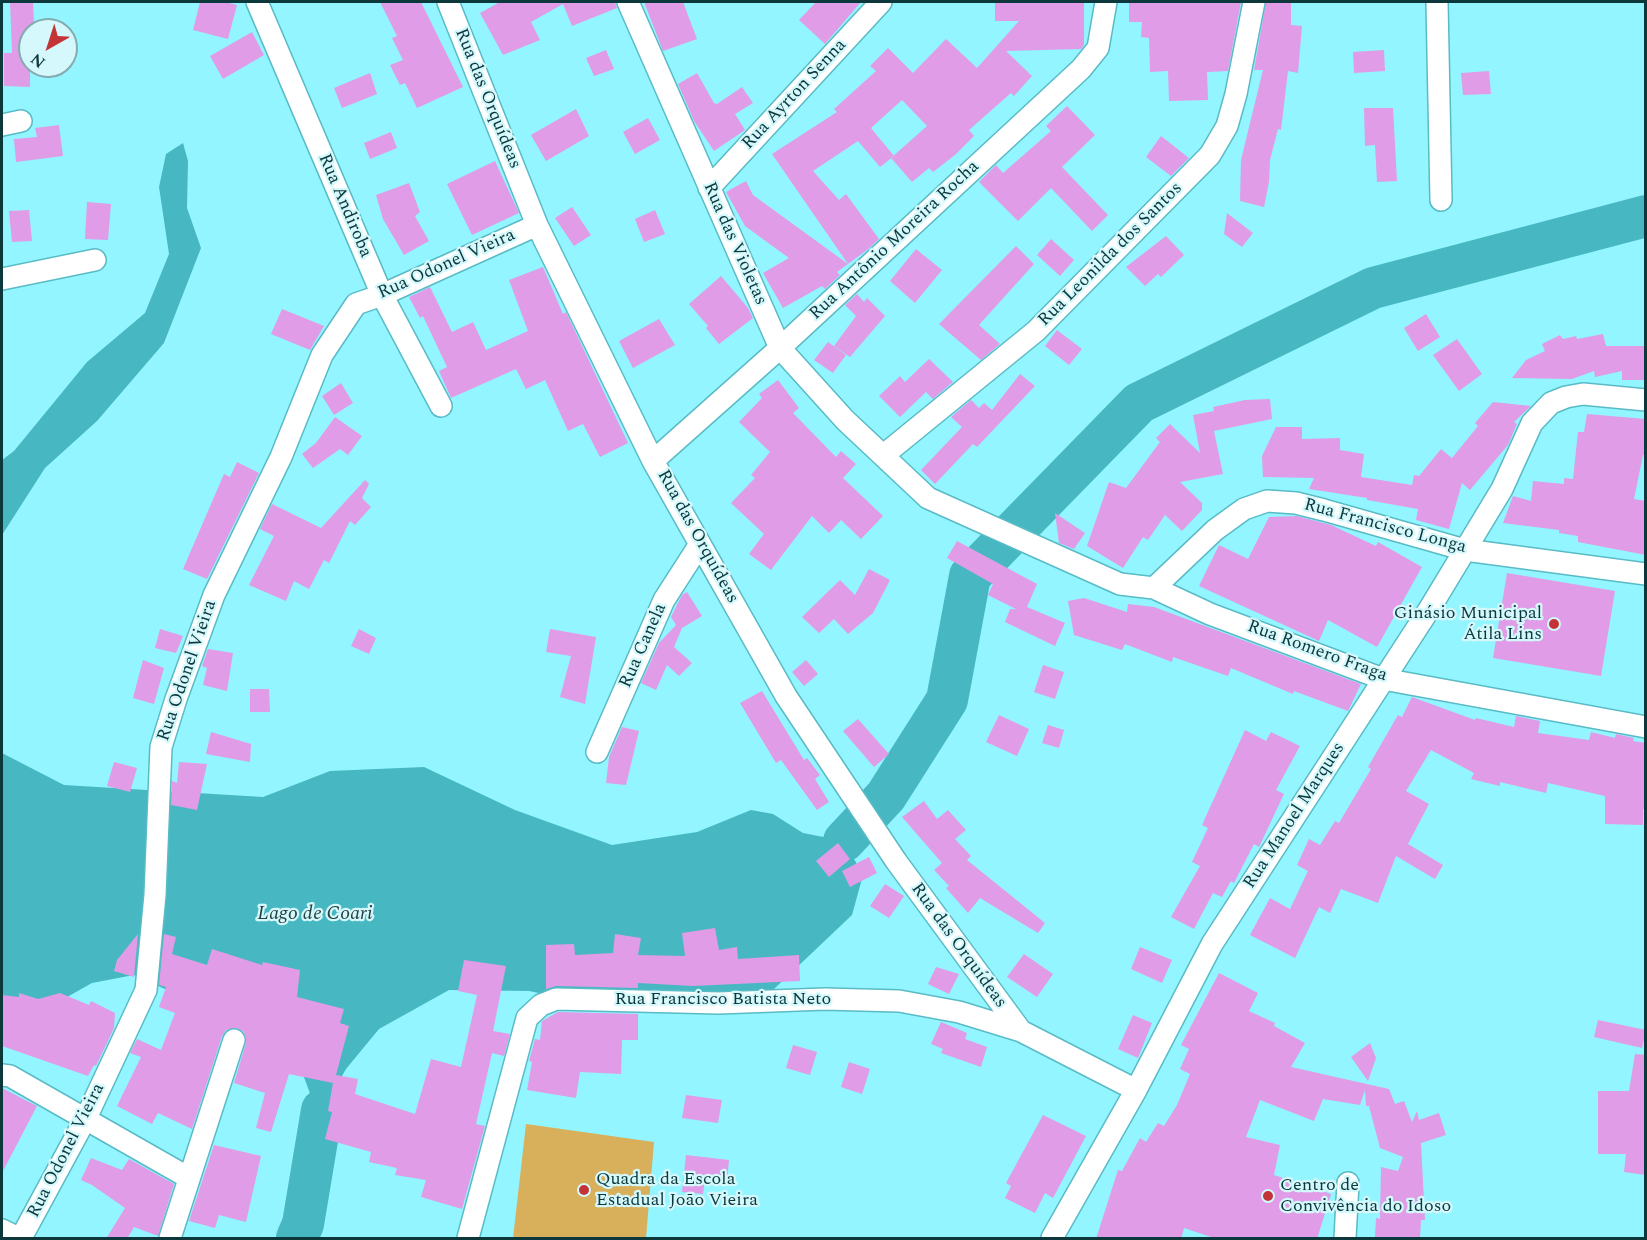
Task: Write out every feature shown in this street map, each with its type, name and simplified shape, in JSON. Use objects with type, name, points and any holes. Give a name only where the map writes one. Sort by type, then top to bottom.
[{"type":"street","name":"Rua Andiroba","points":[[257,2],[382,296],[441,406]]},
{"type":"street","name":"Rua das Orquídeas","points":[[448,2],[537,225],[653,461],[786,696],[896,861],[1021,1031]]},
{"type":"street","name":"Rua das Violetas","points":[[628,2],[780,348],[845,420],[885,454],[928,498]]},
{"type":"street","name":"Rua Ayrton Senna","points":[[709,188],[881,2]]},
{"type":"street","name":"Rua Antônio Moreira Rocha","points":[[653,461],[780,348],[1081,69],[1098,48],[1106,2]]},
{"type":"street","name":"Rua Leonilda dos Santos","points":[[885,454],[1036,331],[1210,155],[1227,126],[1254,2]]},
{"type":"street","points":[[1437,2],[1442,200]]},
{"type":"street","name":"Rua Odonel Vieira","points":[[19,1239],[86,1118],[146,990],[155,895],[161,747],[214,595],[281,457],[322,355],[342,321],[356,304],[382,296],[537,225]]},
{"type":"street","points":[[2,279],[95,260]]},
{"type":"street","name":"Rua Manoel Marques","points":[[1052,1239],[1136,1090],[1212,944],[1465,550],[1502,489],[1532,423],[1551,403],[1583,394],[1646,400]]},
{"type":"street","name":"Rua Romero Fraga","points":[[928,498],[1120,584],[1154,588],[1210,614],[1383,679],[1646,727]]},
{"type":"street","name":"Rua Francisco Longa","points":[[1154,588],[1215,530],[1244,509],[1267,501],[1296,503],[1465,550],[1646,574]]},
{"type":"street","name":"Rua Canela","points":[[597,752],[663,600],[700,544]]},
{"type":"street","name":"Rua Francisco Batista Neto","points":[[468,1239],[527,1018],[541,1005],[556,999],[719,1003],[825,999],[899,1000],[959,1012],[1021,1031],[1136,1090]]},
{"type":"street","points":[[170,1239],[234,1040]]},
{"type":"street","points":[[2,1075],[10,1076],[189,1178]]},
{"type":"street","points":[[1345,1239],[1348,1183]]},
{"type":"street","points":[[2,1230],[19,1239]]},
{"type":"shaded area","name":"Quadra da Escola Estadual João Vieira","points":[[526,1124],[654,1142],[646,1238],[513,1238]]},
{"type":"water","points":[[183,143],[188,161],[187,208],[201,248],[164,343],[97,421],[45,468],[2,535],[2,460],[14,451],[87,362],[145,313],[169,254],[159,187],[166,154]]},
{"type":"water","name":"Lago de Coari","points":[[2,753],[64,785],[263,797],[330,771],[424,767],[515,810],[612,845],[697,832],[751,810],[773,814],[803,833],[844,841],[863,875],[852,915],[774,989],[724,1010],[622,1010],[529,991],[449,990],[379,1029],[346,1069],[322,1110],[312,1099],[297,1058],[233,1020],[134,975],[92,983],[28,1019],[2,1027]]},
{"type":"building","points":[[10,2],[33,2],[34,18],[18,18],[18,78],[30,78],[30,87],[4,86],[4,53],[12,53]]},
{"type":"building","points":[[200,2],[225,2],[237,5],[228,39],[193,30]]},
{"type":"building","points":[[380,2],[421,2],[463,87],[417,108],[405,83],[400,85],[390,65],[403,60],[392,38],[397,36]]},
{"type":"building","points":[[500,2],[615,2],[617,8],[572,26],[563,4],[531,22],[540,40],[503,55],[480,13]]},
{"type":"building","points":[[644,2],[683,2],[697,39],[663,51]]},
{"type":"building","points":[[816,2],[861,2],[825,44],[799,20]]},
{"type":"building","points":[[995,2],[1084,2],[1084,45],[1081,49],[1006,51],[1032,76],[1014,96],[1011,93],[969,130],[974,136],[933,172],[929,168],[912,182],[891,158],[880,167],[858,141],[813,171],[839,200],[846,194],[879,239],[848,264],[772,154],[837,112],[834,109],[876,71],[870,66],[888,48],[913,73],[946,39],[977,68],[1019,21],[995,21]],"holes":[[[902,100],[927,126],[894,156],[871,128]]]},
{"type":"building","points":[[1129,2],[1241,2],[1228,71],[1207,72],[1208,100],[1169,101],[1168,71],[1150,72],[1149,38],[1141,37],[1142,22],[1129,22]]},
{"type":"building","points":[[1266,2],[1291,2],[1291,25],[1302,26],[1298,73],[1288,71],[1281,130],[1278,129],[1270,160],[1264,207],[1240,201],[1241,160],[1263,70],[1254,70]]},
{"type":"building","points":[[252,32],[264,55],[223,79],[210,56]]},
{"type":"building","points":[[606,50],[614,69],[594,76],[586,58]]},
{"type":"building","points":[[1384,50],[1385,71],[1354,73],[1353,52]]},
{"type":"building","points":[[1489,71],[1491,94],[1463,95],[1461,73]]},
{"type":"building","points":[[370,73],[377,94],[342,108],[334,88]]},
{"type":"building","points":[[697,73],[714,103],[717,104],[742,87],[753,103],[735,114],[745,130],[714,151],[694,121],[678,84]]},
{"type":"building","points":[[1067,106],[1095,135],[1062,167],[1108,215],[1092,231],[1051,188],[1018,221],[979,182],[996,165],[1003,173],[1051,131],[1046,126]]},
{"type":"building","points":[[1364,108],[1393,108],[1397,181],[1377,182],[1375,145],[1365,146]]},
{"type":"building","points":[[576,109],[589,136],[546,161],[531,135]]},
{"type":"building","points":[[648,118],[660,140],[635,154],[623,132]]},
{"type":"building","points":[[59,125],[63,156],[16,162],[14,139],[37,137],[35,128]]},
{"type":"building","points":[[391,132],[397,148],[370,159],[364,143]]},
{"type":"building","points":[[1161,136],[1189,158],[1171,176],[1146,157]]},
{"type":"building","points":[[495,161],[519,213],[472,235],[447,184]]},
{"type":"building","points":[[746,181],[753,195],[848,264],[837,272],[840,275],[825,289],[822,286],[783,308],[763,273],[789,258],[745,226],[726,192]]},
{"type":"building","points":[[409,183],[420,212],[415,216],[429,241],[404,255],[383,219],[376,195]]},
{"type":"building","points":[[87,202],[111,204],[108,240],[85,239]]},
{"type":"building","points":[[572,207],[591,235],[574,246],[555,218]]},
{"type":"building","points":[[29,210],[32,241],[12,242],[9,211]]},
{"type":"building","points":[[655,210],[665,234],[644,242],[635,219]]},
{"type":"building","points":[[1227,213],[1253,233],[1242,247],[1224,234]]},
{"type":"building","points":[[1166,236],[1184,255],[1161,277],[1158,274],[1145,286],[1126,267]]},
{"type":"building","points":[[1051,239],[1074,260],[1060,276],[1037,255]]},
{"type":"building","points":[[1016,246],[1034,264],[979,325],[1000,344],[981,360],[939,324]]},
{"type":"building","points":[[916,249],[942,270],[915,303],[890,281]]},
{"type":"building","points":[[543,267],[563,314],[566,312],[628,443],[600,457],[583,424],[568,431],[545,380],[526,389],[516,369],[451,398],[439,371],[447,367],[423,316],[420,318],[409,297],[430,287],[452,332],[473,322],[486,350],[528,331],[509,280]]},
{"type":"building","points":[[721,276],[748,308],[753,318],[719,344],[706,328],[708,326],[689,304]]},
{"type":"building","points":[[857,294],[864,302],[867,298],[885,316],[850,357],[834,346],[856,316],[845,305]]},
{"type":"building","points":[[282,309],[324,326],[310,350],[271,334]]},
{"type":"building","points":[[1426,314],[1440,337],[1418,351],[1404,328]]},
{"type":"building","points":[[659,319],[675,345],[633,368],[619,341]]},
{"type":"building","points":[[1057,330],[1082,349],[1069,365],[1045,346]]},
{"type":"building","points":[[1603,334],[1606,346],[1646,346],[1646,380],[1622,380],[1622,371],[1595,377],[1594,371],[1572,379],[1512,378],[1526,360],[1545,351],[1542,344],[1560,335],[1563,339],[1576,336],[1577,339]]},
{"type":"building","points":[[1457,339],[1482,374],[1459,391],[1433,355]]},
{"type":"building","points":[[828,342],[846,355],[833,373],[814,360]]},
{"type":"building","points":[[929,359],[953,382],[933,399],[926,392],[900,417],[879,396],[900,376],[905,382]]},
{"type":"building","points":[[1020,374],[1035,386],[977,447],[973,444],[935,484],[921,470],[962,427],[951,417],[971,400],[979,408],[984,403],[992,410]]},
{"type":"building","points":[[778,380],[799,408],[793,413],[836,457],[841,451],[856,464],[843,478],[883,516],[861,539],[841,520],[829,533],[812,516],[771,570],[749,554],[764,534],[731,503],[755,478],[751,475],[770,452],[739,422],[762,398],[759,394]]},
{"type":"building","points":[[341,383],[353,403],[334,415],[322,396]]},
{"type":"building","points":[[1270,399],[1272,419],[1214,431],[1223,474],[1180,482],[1202,503],[1202,510],[1182,531],[1165,515],[1148,540],[1143,537],[1123,568],[1087,546],[1109,482],[1126,488],[1160,442],[1156,438],[1170,424],[1200,453],[1193,415],[1214,411],[1213,407],[1245,400]]},
{"type":"building","points":[[1493,402],[1531,406],[1514,422],[1517,424],[1508,445],[1470,490],[1462,483],[1449,529],[1416,520],[1418,509],[1309,489],[1314,478],[1263,477],[1262,456],[1276,427],[1302,427],[1302,439],[1340,438],[1340,450],[1364,454],[1361,477],[1412,485],[1414,475],[1419,476],[1441,449],[1452,458],[1478,426],[1475,423]]},
{"type":"building","points":[[1587,414],[1646,419],[1646,455],[1643,455],[1634,499],[1646,501],[1646,555],[1578,542],[1578,536],[1559,533],[1559,530],[1503,523],[1513,496],[1531,501],[1533,481],[1564,484],[1564,478],[1573,479],[1578,432],[1584,432]]},
{"type":"building","points":[[335,417],[362,436],[348,455],[340,449],[313,468],[302,454],[316,443]]},
{"type":"building","points":[[237,462],[259,473],[207,579],[183,569],[224,474],[230,477]]},
{"type":"building","points":[[365,480],[369,484],[362,498],[371,507],[355,525],[350,521],[329,563],[324,560],[309,589],[294,581],[286,601],[249,585],[274,536],[260,529],[272,504],[321,528]]},
{"type":"building","points":[[1055,513],[1085,533],[1074,549],[1059,543]]},
{"type":"building","points":[[1297,516],[1331,525],[1376,546],[1378,542],[1422,567],[1377,647],[1328,620],[1319,641],[1199,586],[1219,545],[1248,559],[1269,517]]},
{"type":"building","points":[[957,541],[1037,584],[1027,607],[1065,623],[1055,646],[1005,622],[1010,609],[1016,609],[988,595],[993,584],[947,558]]},
{"type":"building","points":[[869,569],[890,580],[873,613],[848,634],[834,619],[819,633],[802,617],[840,580],[855,595]]},
{"type":"building","name":"Ginásio Municipal Átila Lins","points":[[1507,573],[1615,591],[1601,676],[1493,658]]},
{"type":"building","points":[[687,592],[702,616],[682,628],[674,647],[692,663],[679,676],[667,665],[656,690],[641,683],[659,643],[676,625],[671,617],[682,595]]},
{"type":"building","points":[[1084,598],[1127,612],[1128,604],[1154,607],[1361,684],[1348,711],[1294,691],[1293,694],[1231,668],[1228,676],[1173,657],[1172,662],[1125,644],[1122,650],[1074,635],[1068,601]]},
{"type":"building","points":[[160,629],[183,636],[176,653],[155,648]]},
{"type":"building","points":[[359,629],[376,638],[369,654],[351,646]]},
{"type":"building","points":[[550,629],[596,637],[585,704],[560,697],[571,656],[546,652]]},
{"type":"building","points":[[208,649],[233,653],[227,691],[203,685],[207,668],[202,666]]},
{"type":"building","points":[[143,660],[164,668],[154,704],[133,698]]},
{"type":"building","points":[[806,660],[818,674],[804,686],[792,672]]},
{"type":"building","points":[[1043,665],[1064,672],[1055,699],[1034,692]]},
{"type":"building","points":[[250,689],[269,689],[270,712],[250,712]]},
{"type":"building","points":[[762,691],[804,760],[807,758],[820,775],[815,779],[829,802],[817,810],[781,760],[776,763],[740,703]]},
{"type":"building","points":[[1412,697],[1475,720],[1476,718],[1514,727],[1516,716],[1540,721],[1538,733],[1589,740],[1591,732],[1615,738],[1616,734],[1634,738],[1633,741],[1646,743],[1646,809],[1643,809],[1643,825],[1605,824],[1605,796],[1548,783],[1546,793],[1500,782],[1500,786],[1471,779],[1474,773],[1431,750],[1406,791],[1429,804],[1408,844],[1443,865],[1435,879],[1396,856],[1378,903],[1341,889],[1330,913],[1319,907],[1295,958],[1250,935],[1270,898],[1290,909],[1308,871],[1297,865],[1309,839],[1320,845],[1335,821],[1339,823],[1371,769],[1368,767],[1398,715],[1402,717]]},
{"type":"building","points":[[999,715],[1029,729],[1017,756],[986,742]]},
{"type":"building","points":[[858,719],[889,754],[874,767],[843,731]]},
{"type":"building","points":[[1048,725],[1064,730],[1059,748],[1042,743]]},
{"type":"building","points":[[622,727],[639,731],[626,785],[606,783],[609,757]]},
{"type":"building","points":[[1245,730],[1266,741],[1271,732],[1300,746],[1276,790],[1284,794],[1259,847],[1254,844],[1234,883],[1231,881],[1222,897],[1213,893],[1194,929],[1171,917],[1200,866],[1192,862],[1208,828],[1202,825]]},
{"type":"building","points":[[211,732],[251,744],[250,762],[206,754]]},
{"type":"building","points":[[114,762],[137,768],[130,792],[107,786]]},
{"type":"building","points":[[179,762],[207,764],[197,810],[171,805],[172,781],[177,783]]},
{"type":"building","points":[[924,801],[937,819],[948,810],[966,830],[955,839],[971,856],[967,860],[1045,923],[1038,933],[980,898],[968,913],[946,888],[949,886],[934,870],[942,863],[902,817]]},
{"type":"building","points":[[838,843],[850,859],[829,877],[816,861]]},
{"type":"building","points":[[869,857],[877,873],[850,887],[842,871]]},
{"type":"building","points":[[885,884],[904,896],[889,918],[870,906]]},
{"type":"building","points":[[715,928],[719,950],[737,947],[738,959],[799,955],[800,981],[693,986],[638,983],[638,988],[556,986],[546,989],[546,945],[574,944],[575,955],[613,953],[615,934],[641,938],[638,955],[685,956],[682,933]]},
{"type":"building","points":[[138,934],[134,977],[114,971],[117,960]]},
{"type":"building","points":[[164,934],[176,937],[172,954],[207,965],[212,949],[262,965],[263,962],[300,970],[297,997],[344,1009],[340,1023],[349,1026],[336,1075],[358,1079],[355,1094],[415,1114],[431,1059],[461,1067],[477,995],[458,991],[464,960],[506,966],[493,1031],[510,1034],[504,1056],[492,1053],[476,1124],[485,1126],[462,1209],[421,1197],[426,1180],[395,1175],[397,1168],[369,1162],[371,1152],[325,1139],[332,1112],[328,1111],[333,1083],[289,1074],[271,1132],[256,1128],[265,1093],[234,1083],[246,1043],[244,1032],[237,1028],[226,1030],[222,1036],[192,1129],[158,1113],[152,1124],[117,1106],[141,1057],[130,1053],[137,1039],[161,1050],[175,1013],[159,1007],[166,987],[159,985]]},
{"type":"building","points":[[1140,947],[1172,960],[1162,983],[1131,969]]},
{"type":"building","points":[[1024,954],[1053,974],[1037,997],[1007,977]]},
{"type":"building","points":[[936,967],[959,974],[949,994],[928,984]]},
{"type":"building","points":[[1219,973],[1258,993],[1249,1011],[1275,1023],[1274,1026],[1305,1043],[1291,1067],[1389,1089],[1395,1104],[1404,1101],[1412,1122],[1417,1111],[1419,1120],[1439,1113],[1446,1135],[1421,1143],[1425,1220],[1421,1220],[1420,1238],[1375,1237],[1376,1218],[1380,1219],[1381,1167],[1398,1171],[1403,1157],[1380,1148],[1369,1106],[1366,1106],[1365,1090],[1360,1105],[1323,1099],[1314,1121],[1260,1100],[1246,1137],[1280,1145],[1274,1175],[1331,1194],[1317,1239],[1217,1239],[1184,1228],[1181,1239],[1096,1239],[1118,1170],[1122,1171],[1140,1138],[1146,1142],[1158,1123],[1164,1126],[1177,1105],[1190,1074],[1180,1069],[1189,1049],[1181,1045]]},
{"type":"building","points":[[19,993],[38,999],[60,993],[89,1005],[91,1001],[115,1013],[114,1028],[96,1066],[94,1065],[88,1076],[2,1046],[2,995],[19,997]]},
{"type":"building","points":[[558,1012],[638,1014],[638,1040],[622,1040],[621,1074],[580,1072],[576,1098],[527,1090],[532,1062],[529,1061],[535,1039],[540,1040],[542,1021]]},
{"type":"building","points":[[1133,1015],[1152,1023],[1138,1058],[1118,1049]]},
{"type":"building","points":[[1598,1020],[1646,1030],[1642,1048],[1594,1037]]},
{"type":"building","points":[[941,1022],[967,1033],[965,1039],[987,1047],[981,1067],[941,1053],[943,1049],[931,1044]]},
{"type":"building","points":[[1370,1043],[1376,1058],[1368,1081],[1351,1057]]},
{"type":"building","points":[[793,1045],[817,1052],[810,1075],[786,1068]]},
{"type":"building","points":[[1635,1054],[1646,1055],[1646,1175],[1624,1172],[1626,1154],[1598,1154],[1598,1091],[1629,1091]]},
{"type":"building","points":[[849,1062],[870,1069],[862,1094],[841,1087]]},
{"type":"building","points":[[2,1088],[37,1106],[2,1173]]},
{"type":"building","points":[[686,1095],[722,1100],[718,1123],[682,1118]]},
{"type":"building","points":[[1043,1115],[1086,1136],[1053,1198],[1045,1193],[1035,1213],[1005,1198],[1011,1186],[1006,1183]]},
{"type":"building","points":[[214,1145],[261,1156],[246,1222],[219,1215],[215,1228],[189,1221]]},
{"type":"building","points":[[686,1155],[729,1160],[727,1181],[705,1178],[703,1194],[682,1192]]},
{"type":"building","points":[[91,1158],[122,1170],[129,1159],[174,1184],[158,1236],[134,1227],[127,1239],[106,1239],[125,1208],[81,1180]]},
{"type":"waterway","points":[[844,841],[886,796],[947,700],[970,576],[1139,403],[1373,288],[1646,216]]},
{"type":"waterway","points":[[297,1238],[303,1224],[322,1110]]},
{"type":"place","name":"Ginásio Municipal Átila Lins","points":[[1554,624]]},
{"type":"place","name":"Quadra da Escola Estadual João Vieira","points":[[584,1190]]},
{"type":"place","name":"Centro de Convivência do Idoso","points":[[1268,1196]]}]
